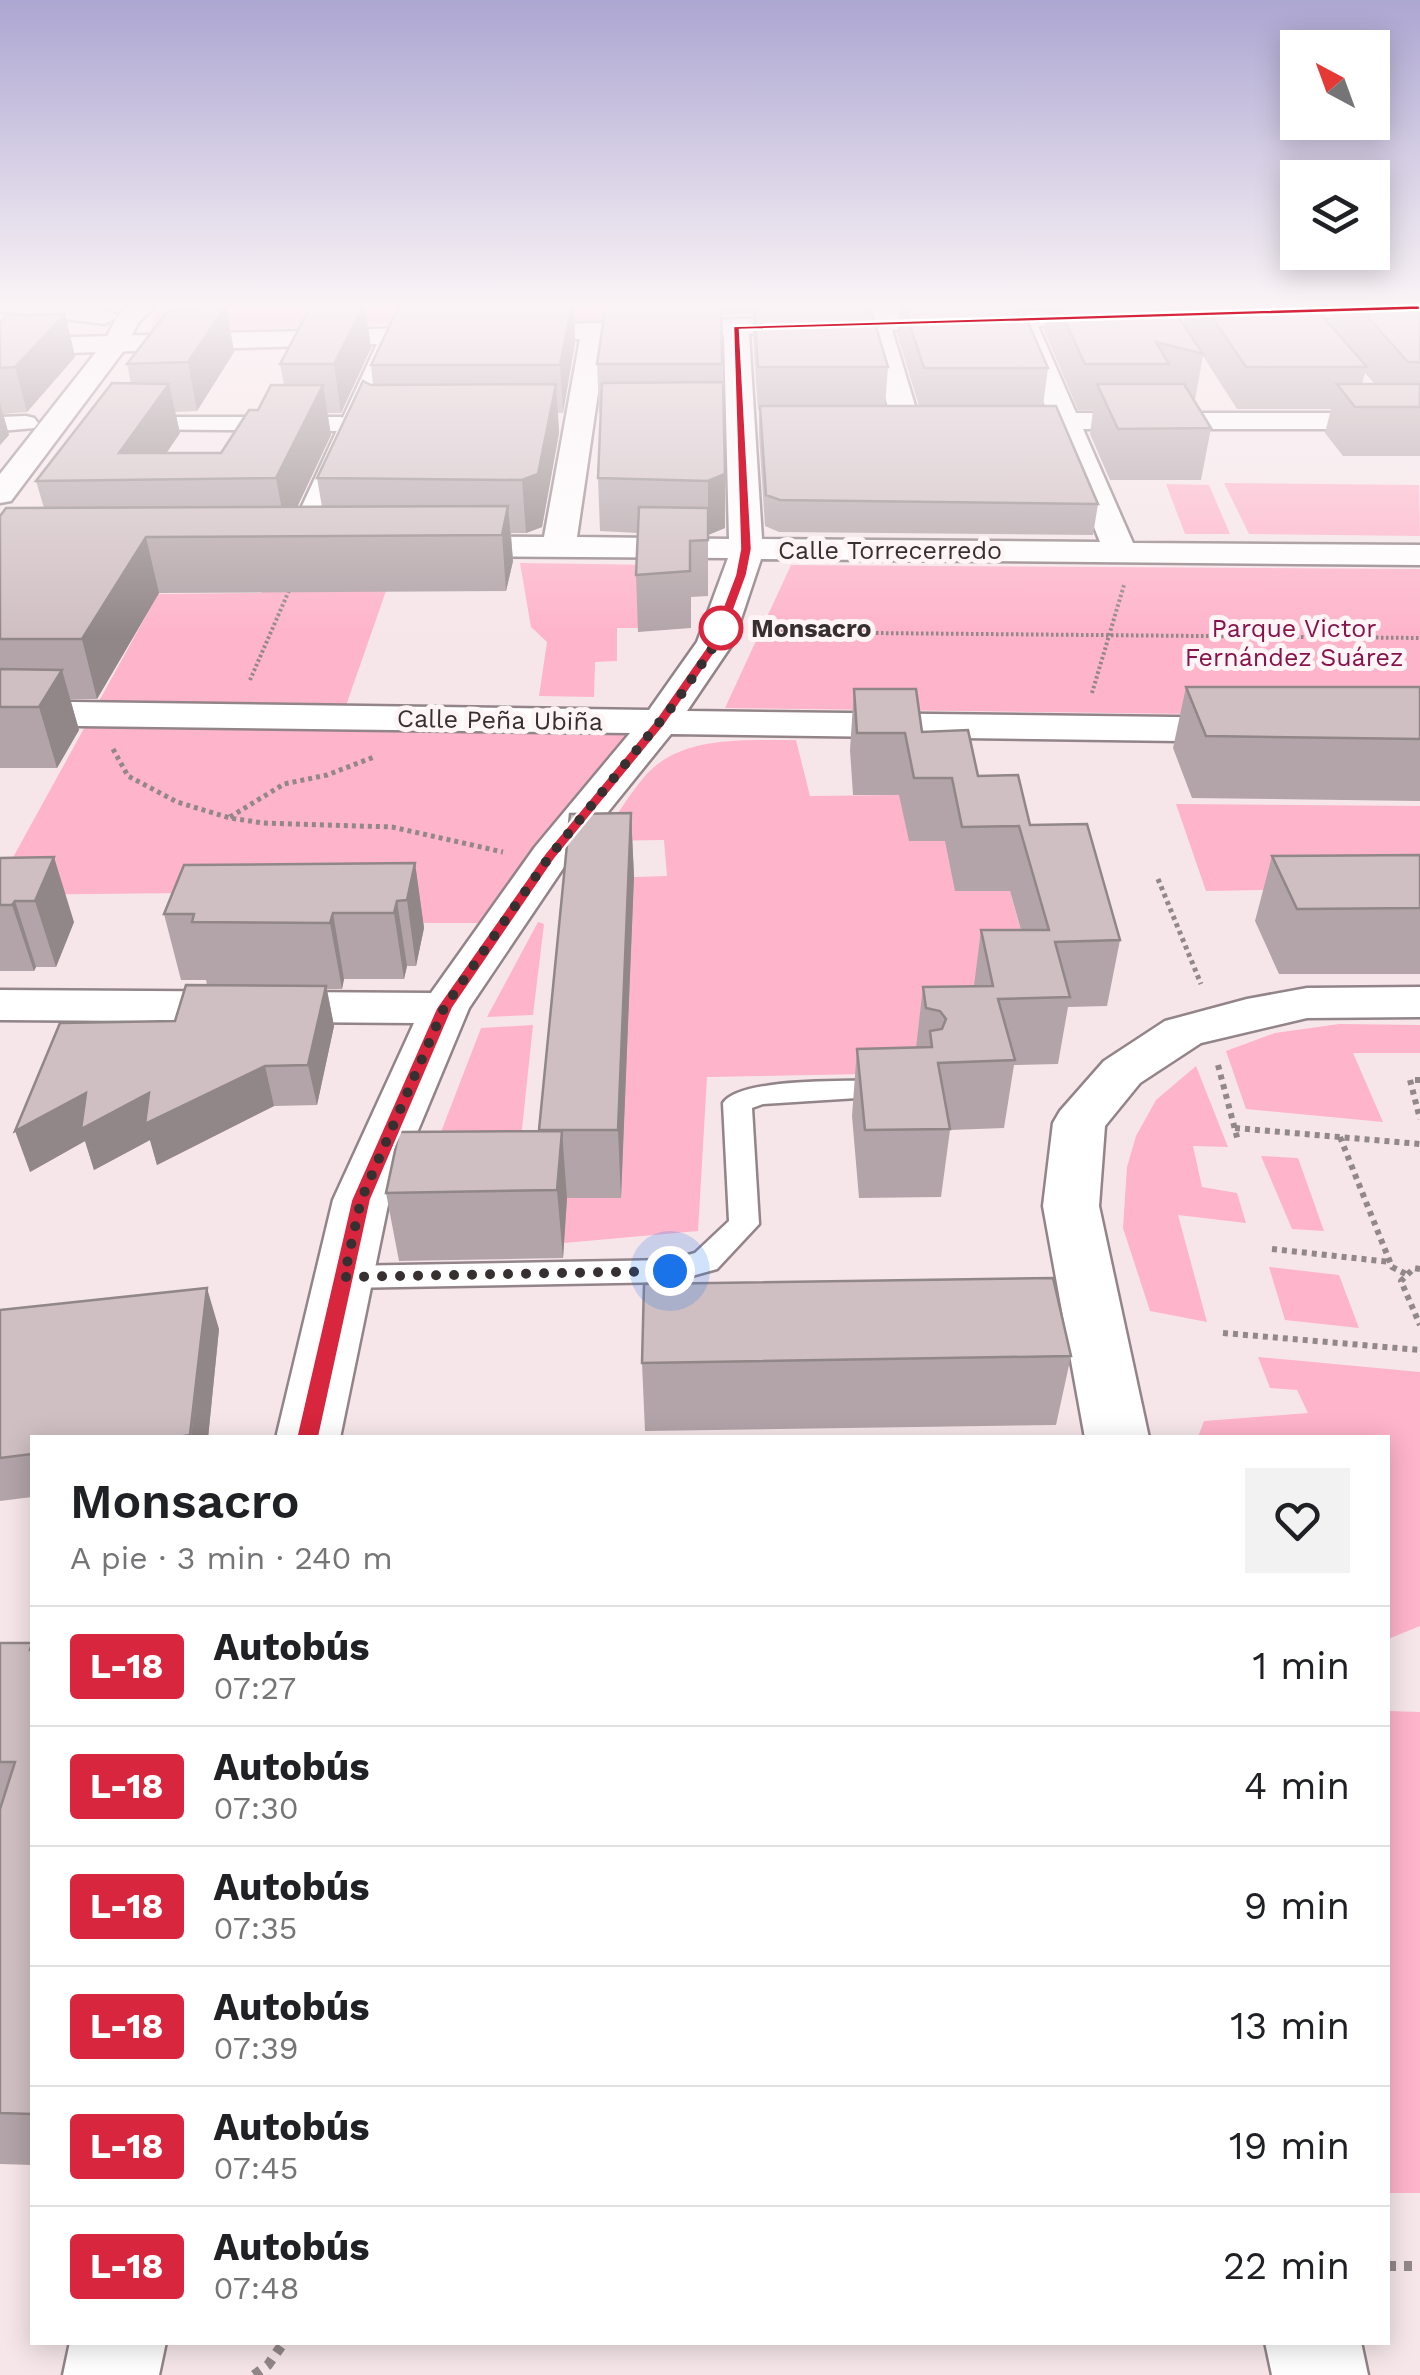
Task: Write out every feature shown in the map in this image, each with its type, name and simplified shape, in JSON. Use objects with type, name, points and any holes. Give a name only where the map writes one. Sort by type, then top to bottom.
[{"type":"street","points":[[0,494],[60,415]]},
{"type":"street","points":[[300,545],[358,415]]},
{"type":"street","points":[[559,547],[583,415]]},
{"type":"street","points":[[309,1435],[361,1200],[444,1008],[550,856],[660,722],[716,643],[741,575],[746,549],[741,415]]},
{"type":"street","points":[[870,422],[916,422],[913,415]]},
{"type":"street","points":[[1063,415],[1122,568]]},
{"type":"street","points":[[1222,415],[1227,422]]},
{"type":"street","points":[[966,422],[1227,422],[1325,415]]},
{"type":"street","points":[[1394,415],[1420,421]]},
{"type":"street","points":[[0,424],[26,424]]},
{"type":"street","points":[[98,424],[341,424]]},
{"type":"street","points":[[266,545],[334,545]]},
{"type":"street","name":"Calle Torrecerredo","points":[[409,546],[746,549],[1122,568],[1420,555]]},
{"type":"street","name":"Calle Peña Ubiña","points":[[0,713],[1284,730]]},
{"type":"street","points":[[1116,1435],[1071,1206],[1079,1123],[1122,1072],[1182,1032],[1307,1003],[1420,1002]]},
{"type":"street","points":[[0,1005],[444,1008]]},
{"type":"street","points":[[112,2375],[117,2345]]},
{"type":"street","points":[[1314,2345],[1320,2375]]},
{"type":"lane","points":[[344,1277],[670,1271],[706,1261],[744,1224],[738,1102],[760,1095],[921,1088]]},
{"type":"path","points":[[1082,728],[1109,636],[1122,568]]},
{"type":"path","points":[[249,682],[295,578]]},
{"type":"path","points":[[754,632],[1420,638]]},
{"type":"path","points":[[112,746],[128,776],[178,802],[230,818],[264,824],[392,827],[504,852],[550,856]]},
{"type":"path","points":[[230,818],[284,784],[327,775],[376,755]]},
{"type":"path","points":[[1158,880],[1206,994]]},
{"type":"path","points":[[1217,1061],[1238,1141]]},
{"type":"path","points":[[1420,1080],[1410,1080],[1420,1119]]},
{"type":"path","points":[[1235,1128],[1420,1144]]},
{"type":"path","points":[[1340,1138],[1390,1262]]},
{"type":"path","points":[[1272,1249],[1390,1262],[1408,1275]]},
{"type":"path","points":[[1420,1269],[1414,1268],[1401,1281],[1420,1325]]},
{"type":"path","points":[[1222,1332],[1420,1350]]},
{"type":"path","points":[[1390,2266],[1420,2266]]},
{"type":"path","points":[[254,2375],[282,2345]]},
{"type":"green space","points":[[1224,483],[1419,485],[1420,536],[1249,534]]},
{"type":"green space","points":[[1166,484],[1209,485],[1230,534],[1185,534]]},
{"type":"green space","points":[[284,545],[386,591],[342,717],[660,723],[502,923],[418,923],[421,907],[184,893],[0,895],[0,881],[158,594],[261,593]]},
{"type":"green space","points":[[520,563],[660,565],[638,628],[617,628],[617,661],[595,662],[594,697],[539,696],[547,642],[531,627]]},
{"type":"green space","name":"Parque Victor Fernández Suárez","points":[[791,565],[1420,569],[1420,698],[1349,716],[725,708]]},
{"type":"green space","points":[[796,740],[810,796],[899,795],[945,841],[1010,891],[1039,996],[918,1073],[707,1077],[698,1231],[564,1243],[567,1198],[621,1197],[634,877],[667,876],[664,840],[599,841],[645,776],[677,753],[716,743]]},
{"type":"green space","points":[[1176,804],[1420,806],[1420,908],[1264,890],[1206,891]]},
{"type":"green space","points":[[538,922],[544,924],[533,1015],[487,1017]]},
{"type":"green space","points":[[1339,1024],[1420,1025],[1420,1053],[1353,1053],[1383,1122],[1246,1109],[1226,1051],[1275,1033]]},
{"type":"green space","points":[[533,1025],[519,1157],[431,1158],[481,1028]]},
{"type":"green space","points":[[1196,1066],[1228,1147],[1193,1146],[1202,1187],[1237,1193],[1246,1223],[1178,1215],[1207,1322],[1150,1311],[1123,1228],[1127,1167],[1136,1136],[1156,1100]]},
{"type":"green space","points":[[1261,1156],[1298,1158],[1324,1231],[1292,1229]]},
{"type":"green space","points":[[1269,1267],[1339,1275],[1359,1328],[1285,1320]]},
{"type":"green space","points":[[1258,1357],[1420,1372],[1420,1626],[1390,1638],[1390,1435],[1199,1435],[1204,1421],[1308,1413],[1297,1390],[1270,1388]]},
{"type":"green space","points":[[1390,1711],[1420,1712],[1420,2193],[1390,2193]]},
{"type":"building","points":[[87,415],[147,415],[119,453],[221,453],[246,415],[308,415],[276,478],[36,481]]},
{"type":"building","points":[[347,415],[550,415],[538,474],[522,480],[317,478]]},
{"type":"building","points":[[601,415],[724,415],[725,474],[708,481],[598,478]]},
{"type":"building","points":[[761,415],[1060,415],[1098,504],[780,500],[766,495]]},
{"type":"building","points":[[1111,415],[1203,415],[1211,428],[1118,429]]},
{"type":"building","points":[[508,506],[502,535],[146,537],[82,639],[0,639],[0,516],[6,508]]},
{"type":"building","points":[[639,507],[708,508],[708,540],[690,541],[690,571],[636,575]]},
{"type":"building","points":[[0,669],[62,670],[39,707],[0,707]]},
{"type":"building","points":[[1186,687],[1420,687],[1420,739],[1206,736]]},
{"type":"building","points":[[854,689],[916,689],[922,732],[968,730],[978,776],[1018,775],[1030,825],[1087,824],[1120,940],[1055,942],[1070,997],[998,999],[1015,1060],[938,1063],[950,1129],[865,1130],[857,1049],[932,1047],[930,1031],[942,1029],[946,1019],[940,1011],[926,1008],[923,987],[993,986],[981,930],[1049,930],[1019,826],[962,827],[952,778],[914,778],[905,733],[857,733]]},
{"type":"building","points":[[631,813],[618,1130],[539,1130],[570,814]]},
{"type":"building","points":[[1420,855],[1420,908],[1297,909],[1272,856]]},
{"type":"building","points":[[54,857],[35,901],[0,905],[0,858]]},
{"type":"building","points":[[415,863],[407,900],[397,901],[394,913],[333,913],[330,923],[192,922],[194,914],[164,914],[184,865]]},
{"type":"building","points":[[186,985],[326,986],[308,1065],[265,1066],[145,1124],[149,1093],[81,1129],[86,1093],[15,1131],[60,1023],[175,1021]]},
{"type":"building","points":[[562,1131],[557,1190],[386,1193],[399,1132]]},
{"type":"building","points":[[1053,1278],[1071,1356],[642,1363],[644,1284]]},
{"type":"building","points":[[207,1288],[190,1435],[30,1435],[30,1454],[0,1458],[0,1310]]},
{"type":"building","points":[[0,1643],[30,1643],[30,2114],[0,2113],[0,1809],[15,1762],[0,1762]]},
{"type":"bus line","name":"L-18","points":[[309,1435],[361,1200],[444,1008],[550,856],[676,702],[716,643],[741,575],[746,549],[740,415]]},
{"type":"place","name":"Monsacro","points":[[721,628]]},
{"type":"route","points":[[670,1271],[344,1277],[361,1200],[444,1008],[550,856],[676,702],[716,643],[722,625],[721,628]]}]
